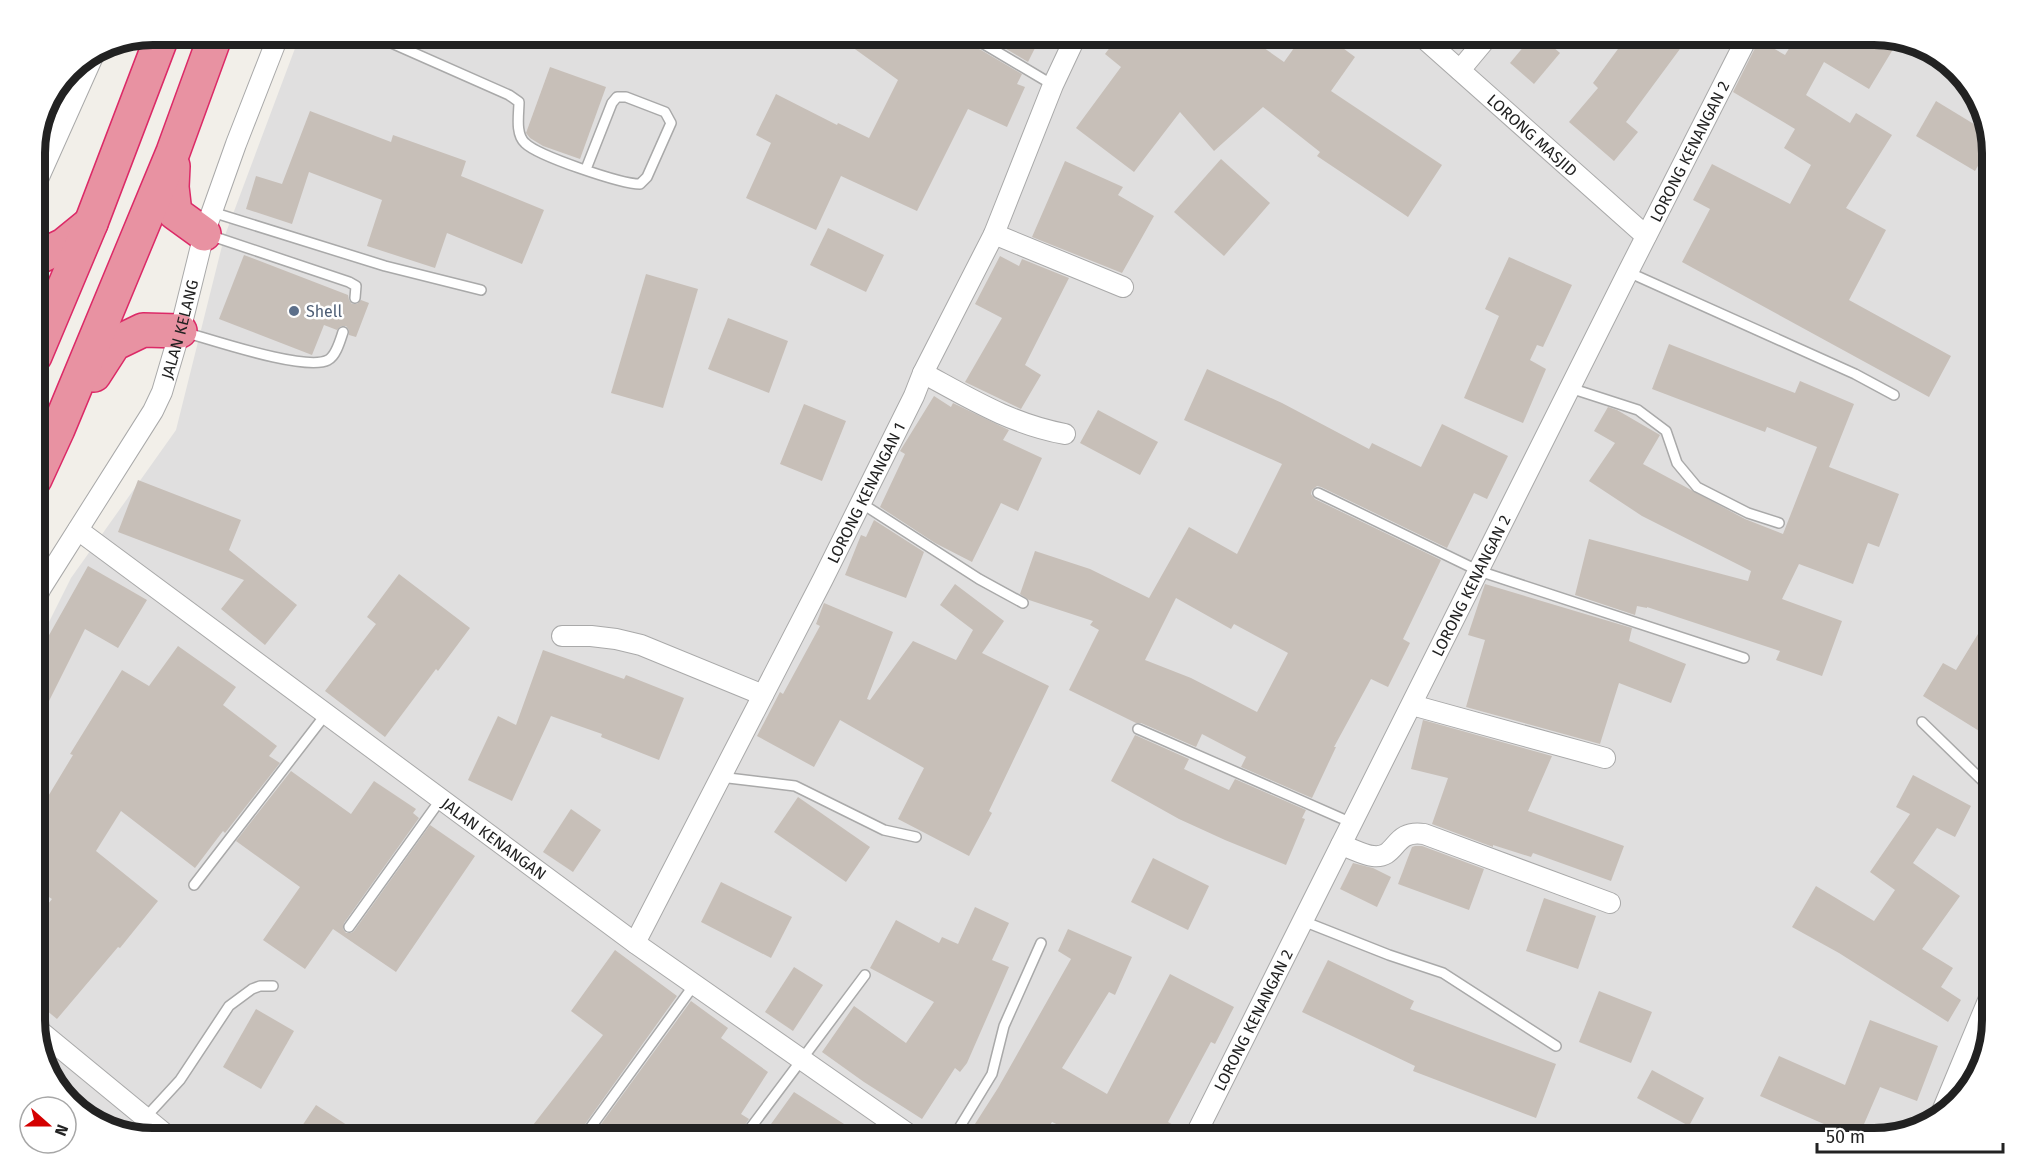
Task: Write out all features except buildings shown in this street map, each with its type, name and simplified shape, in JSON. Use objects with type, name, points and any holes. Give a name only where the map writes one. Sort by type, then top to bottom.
[{"type":"highway","points":[[45,332],[91,223],[160,45]]},
{"type":"highway","points":[[45,458],[173,152],[212,45]]},
{"type":"highway","points":[[173,152],[172,187],[175,213],[208,223]]},
{"type":"highway","points":[[45,254],[64,245],[91,223]]},
{"type":"highway","points":[[58,429],[114,344],[143,330],[180,331]]},
{"type":"street","name":"JALAN KELANG","points":[[45,584],[153,411],[162,392],[208,223],[275,45]]},
{"type":"street","name":"LORONG KENANGAN 1","points":[[635,943],[861,503],[923,373],[994,234],[1053,86],[1072,45]]},
{"type":"street","name":"LORONG MASJID","points":[[1432,45],[1646,236]]},
{"type":"street","points":[[1460,70],[1481,45]]},
{"type":"street","name":"LORONG KENANGAN 2","points":[[1199,1128],[1743,45]]},
{"type":"street","points":[[45,164],[88,67]]},
{"type":"street","points":[[994,234],[1123,287]]},
{"type":"street","points":[[923,373],[1011,420],[1041,430],[1065,434]]},
{"type":"street","name":"JALAN KENANGAN","points":[[78,530],[635,943],[900,1128]]},
{"type":"street","points":[[562,636],[591,636],[641,645],[763,695]]},
{"type":"street","points":[[1412,705],[1605,758]]},
{"type":"street","points":[[1341,845],[1374,856],[1384,855],[1404,835],[1412,832],[1424,834],[1610,903]]},
{"type":"street","points":[[1947,1099],[1982,1015]]},
{"type":"street","points":[[46,1036],[158,1128]]},
{"type":"lane","points":[[395,45],[509,95],[519,102],[519,131],[524,143],[543,154],[586,169],[629,184],[640,184],[647,177],[670,123],[668,116],[665,112],[626,96],[617,97],[612,102],[586,169]]},
{"type":"lane","points":[[985,45],[1053,86]]},
{"type":"lane","points":[[208,223],[481,290]]},
{"type":"lane","points":[[208,223],[349,282],[356,286],[355,298]]},
{"type":"lane","points":[[1628,272],[1855,374],[1894,395]]},
{"type":"lane","points":[[180,331],[282,359],[310,363],[327,361],[332,356],[343,332]]},
{"type":"lane","points":[[1570,388],[1638,410],[1666,431],[1677,463],[1697,487],[1748,513],[1779,523]]},
{"type":"lane","points":[[1318,493],[1479,571],[1744,658]]},
{"type":"lane","points":[[861,503],[980,579],[1023,603]]},
{"type":"lane","points":[[194,885],[326,714]]},
{"type":"lane","points":[[1922,722],[1982,780]]},
{"type":"lane","points":[[1138,729],[1352,823]]},
{"type":"lane","points":[[720,777],[795,786],[884,830],[916,837]]},
{"type":"lane","points":[[349,927],[441,799]]},
{"type":"lane","points":[[1302,921],[1443,973],[1556,1046]]},
{"type":"lane","points":[[959,1128],[992,1074],[1004,1026],[1041,943]]},
{"type":"lane","points":[[751,1128],[865,975]]},
{"type":"lane","points":[[590,1128],[694,985]]},
{"type":"lane","points":[[145,1118],[180,1080],[229,1006],[252,989],[260,986],[273,986]]},
{"type":"shaded area","points":[[296,45],[1874,45],[1915,53],[1940,67],[1964,93],[1976,118],[1982,146],[1982,1020],[1974,1061],[1960,1086],[1940,1106],[1915,1120],[1874,1128],[153,1128],[112,1120],[92,1109],[67,1086],[53,1061],[45,1027],[45,630],[71,578],[176,430],[224,238]]},
{"type":"place","name":"Shell","points":[[294,311]]}]
